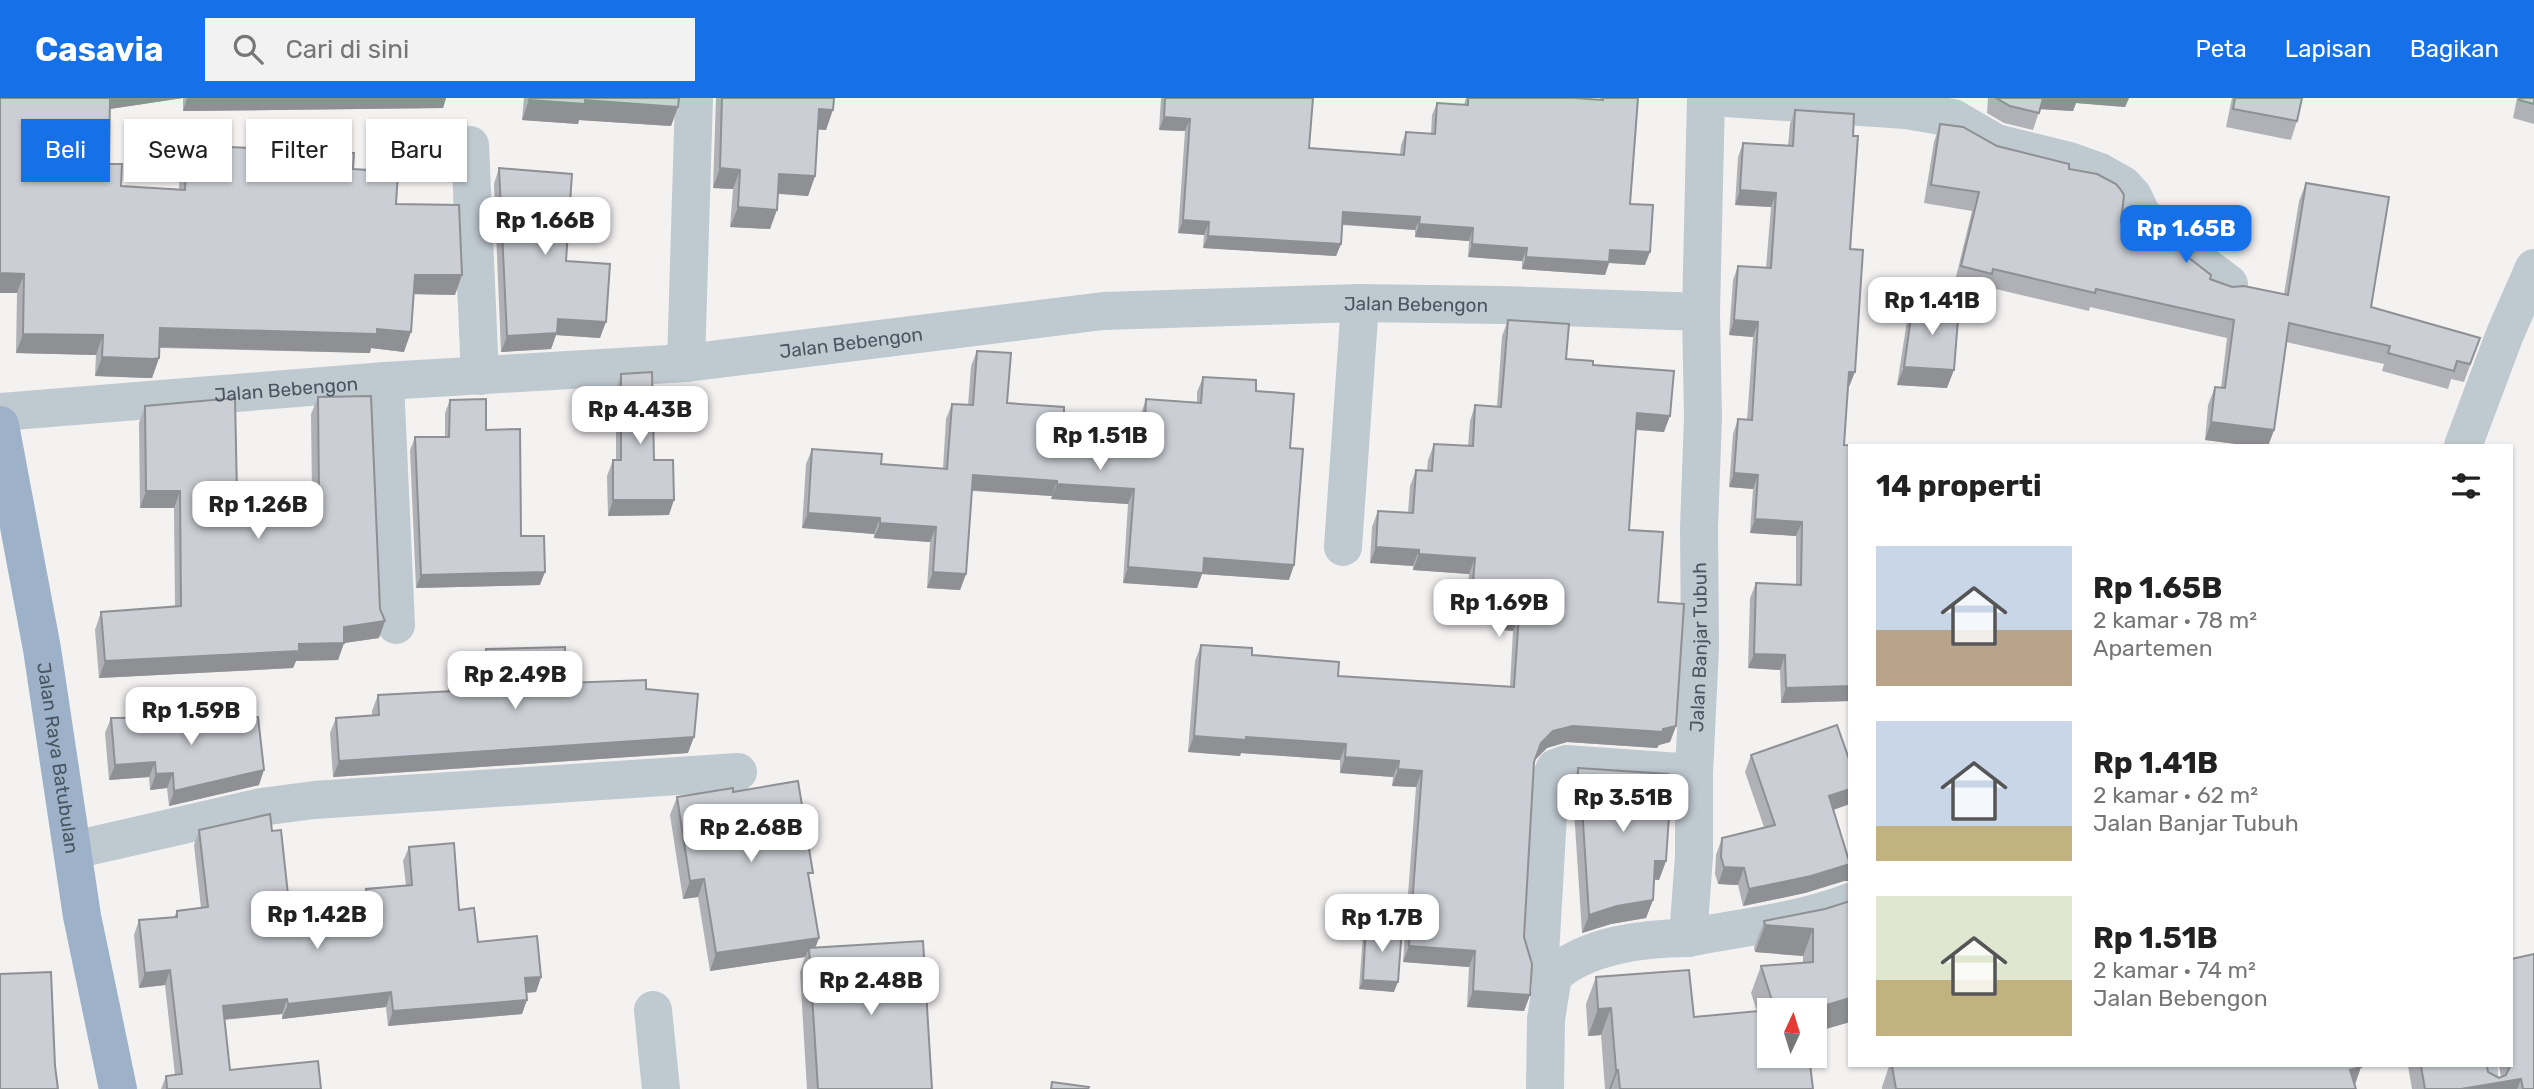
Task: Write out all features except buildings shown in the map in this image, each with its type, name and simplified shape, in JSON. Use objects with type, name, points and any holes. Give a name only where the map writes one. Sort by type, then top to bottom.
[{"type":"highway","name":"Jalan Raya Batubulan","points":[[0,425],[42,649],[82,916],[118,1089]]},
{"type":"street","points":[[686,363],[694,98]]},
{"type":"street","name":"Jalan Banjar Tubuh","points":[[1688,938],[1694,856],[1694,773],[1700,647],[1699,528],[1703,417],[1701,312],[1706,98]]},
{"type":"street","points":[[1726,98],[1906,110],[1953,118],[1981,137],[1996,143],[2100,172],[2123,185],[2133,195],[2141,213],[2150,224],[2229,284]]},
{"type":"street","points":[[470,145],[480,376]]},
{"type":"street","points":[[2464,444],[2505,334],[2534,268]]},
{"type":"street","points":[[1343,547],[1360,303]]},
{"type":"street","name":"Jalan Bebengon","points":[[0,412],[385,382],[686,363],[1103,311],[1360,303],[1701,312]]},
{"type":"street","points":[[385,382],[396,625]]},
{"type":"street","points":[[1553,976],[1547,974],[1540,955],[1550,780],[1556,768],[1566,764],[1694,773]]},
{"type":"street","points":[[74,850],[261,807],[314,800],[738,772]]},
{"type":"street","points":[[1545,1089],[1546,1019],[1553,976],[1572,962],[1608,949],[1759,927],[1848,903]]},
{"type":"street","points":[[653,1010],[661,1089]]},
{"type":"lane","points":[[2488,1067],[2490,1089]]}]
